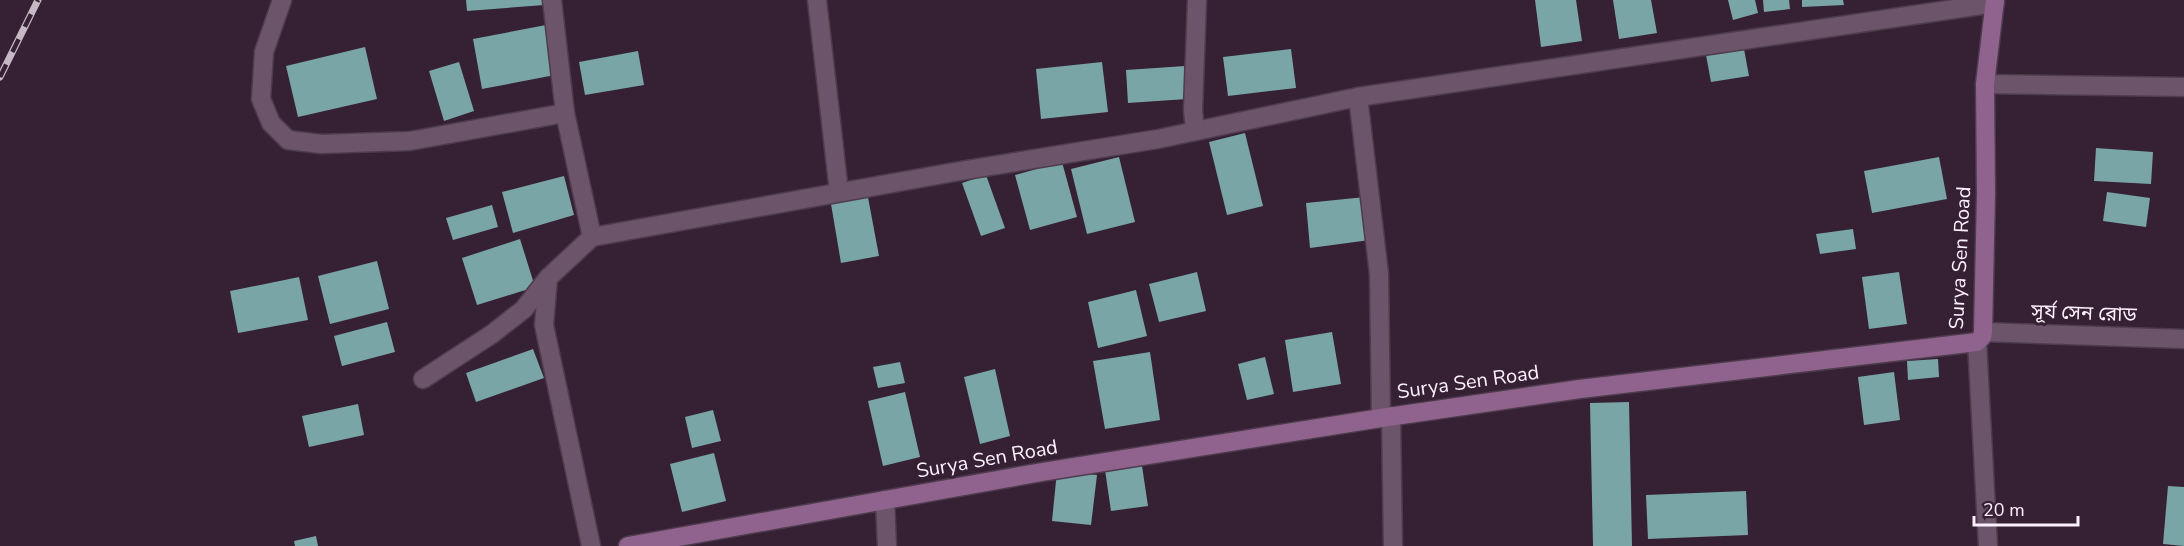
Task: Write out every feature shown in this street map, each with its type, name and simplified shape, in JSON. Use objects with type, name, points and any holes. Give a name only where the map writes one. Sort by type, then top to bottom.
[{"type":"street","points":[[282,0],[264,52],[261,99],[271,123],[288,140],[321,144],[410,141],[566,113]]},
{"type":"street","points":[[552,0],[566,113],[592,237]]},
{"type":"street","points":[[817,0],[839,192]]},
{"type":"street","points":[[1196,131],[1193,110],[1197,0]]},
{"type":"street","points":[[423,379],[492,334],[524,309],[548,278],[592,237],[1196,131],[1358,97],[1995,2]]},
{"type":"street","name":"Surya Sen Road","points":[[630,546],[1042,472],[1386,417],[1580,389],[1980,337],[1986,193],[1985,84],[1995,2]]},
{"type":"street","points":[[1985,84],[2184,87]]},
{"type":"street","points":[[1358,97],[1379,274],[1393,546]]},
{"type":"street","points":[[548,278],[544,325],[591,546]]},
{"type":"street","points":[[1980,337],[1988,546]]},
{"type":"street","name":"সূর্য সেন রোড","points":[[1980,337],[2184,339]]},
{"type":"street","points":[[885,500],[887,546]]},
{"type":"building","points":[[466,0],[543,0],[544,5],[467,11]]},
{"type":"building","points":[[1535,0],[1576,0],[1582,41],[1541,47]]},
{"type":"building","points":[[1613,0],[1651,0],[1657,33],[1619,39]]},
{"type":"building","points":[[1728,0],[1755,0],[1758,13],[1733,20]]},
{"type":"building","points":[[1763,0],[1789,0],[1790,9],[1764,12]]},
{"type":"building","points":[[1802,0],[1843,0],[1844,5],[1802,7]]},
{"type":"building","points":[[546,25],[555,75],[482,89],[473,39]]},
{"type":"building","points":[[365,47],[377,99],[298,117],[286,66]]},
{"type":"building","points":[[1291,49],[1296,88],[1228,96],[1223,57]]},
{"type":"building","points":[[1744,49],[1749,76],[1711,82],[1706,55]]},
{"type":"building","points":[[638,51],[644,85],[585,95],[579,62]]},
{"type":"building","points":[[459,62],[474,111],[444,121],[429,71]]},
{"type":"building","points":[[1102,62],[1108,112],[1041,119],[1036,69]]},
{"type":"building","points":[[1185,66],[1187,99],[1128,103],[1126,70]]},
{"type":"building","points":[[1245,133],[1263,206],[1227,215],[1209,142]]},
{"type":"building","points":[[2096,148],[2153,152],[2151,184],[2094,181]]},
{"type":"building","points":[[1119,157],[1135,222],[1087,234],[1071,169]]},
{"type":"building","points":[[1939,157],[1947,199],[1872,213],[1864,171]]},
{"type":"building","points":[[1062,162],[1077,217],[1030,230],[1015,175]]},
{"type":"building","points":[[986,175],[1005,228],[981,236],[962,183]]},
{"type":"building","points":[[564,176],[574,215],[513,233],[502,192]]},
{"type":"building","points":[[867,192],[879,256],[841,263],[830,198]]},
{"type":"building","points":[[2107,192],[2150,198],[2146,227],[2103,221]]},
{"type":"building","points":[[1365,197],[1370,240],[1310,248],[1306,203]]},
{"type":"building","points":[[492,205],[498,227],[453,240],[446,218]]},
{"type":"building","points":[[1853,229],[1856,249],[1820,254],[1816,234]]},
{"type":"building","points":[[520,239],[535,287],[477,305],[462,258]]},
{"type":"building","points":[[377,261],[389,309],[330,324],[318,276]]},
{"type":"building","points":[[1197,272],[1206,311],[1159,322],[1149,284]]},
{"type":"building","points":[[1899,272],[1907,324],[1869,329],[1862,277]]},
{"type":"building","points":[[299,277],[308,320],[238,333],[230,291]]},
{"type":"building","points":[[1136,290],[1147,336],[1098,348],[1088,302]]},
{"type":"building","points":[[387,322],[395,352],[342,366],[334,336]]},
{"type":"building","points":[[1332,332],[1341,384],[1293,392],[1285,340]]},
{"type":"building","points":[[533,349],[544,378],[476,402],[466,373]]},
{"type":"building","points":[[1150,352],[1160,420],[1105,429],[1093,361]]},
{"type":"building","points":[[1265,357],[1274,394],[1247,400],[1238,364]]},
{"type":"building","points":[[1938,359],[1939,377],[1908,380],[1907,361]]},
{"type":"building","points":[[900,362],[905,383],[878,388],[873,367]]},
{"type":"building","points":[[995,369],[1010,436],[980,444],[964,377]]},
{"type":"building","points":[[1894,372],[1900,420],[1864,425],[1858,377]]},
{"type":"building","points":[[905,392],[920,457],[883,466],[868,401]]},
{"type":"building","points":[[1629,402],[1632,546],[1593,546],[1590,403]]},
{"type":"building","points":[[358,404],[364,435],[309,447],[302,416]]},
{"type":"building","points":[[713,410],[721,441],[692,448],[685,417]]},
{"type":"building","points":[[714,453],[726,501],[682,512],[670,464]]},
{"type":"building","points":[[1142,466],[1148,506],[1111,511],[1105,470]]},
{"type":"building","points":[[1057,471],[1097,475],[1091,525],[1052,521]]},
{"type":"building","points":[[2168,486],[2184,487],[2184,546],[2163,544]]},
{"type":"building","points":[[1746,491],[1748,535],[1648,539],[1646,495]]},
{"type":"building","points":[[316,536],[318,546],[295,546],[294,541]]},
{"type":"railway","points":[[0,77],[38,0]]}]
